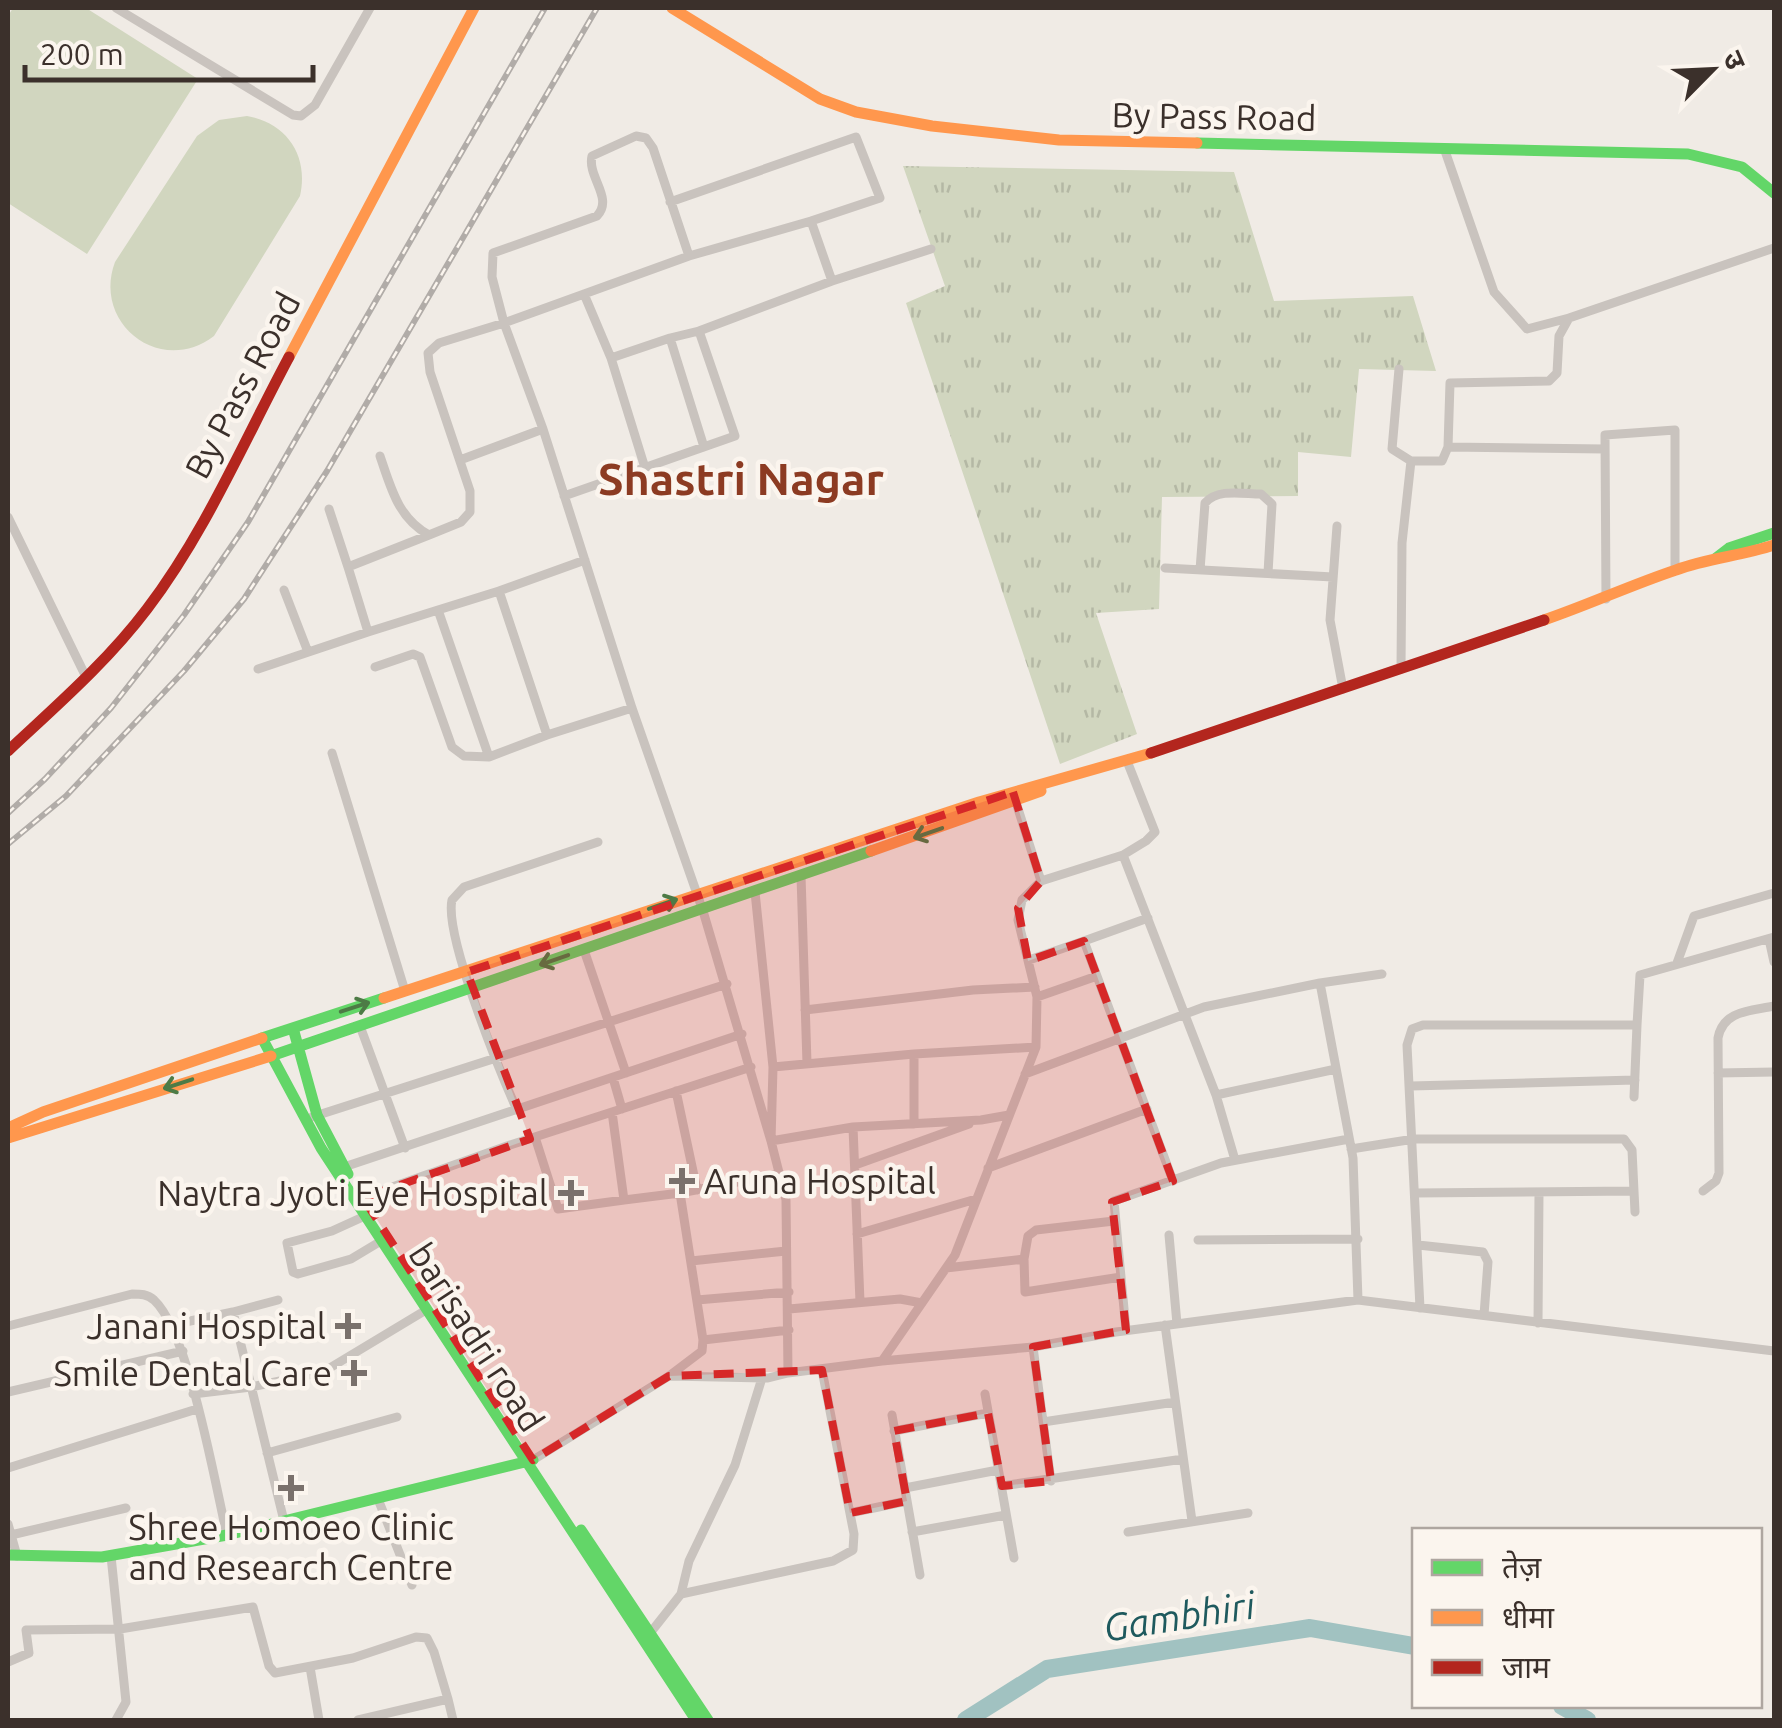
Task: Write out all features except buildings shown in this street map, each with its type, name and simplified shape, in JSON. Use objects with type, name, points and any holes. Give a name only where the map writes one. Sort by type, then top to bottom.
[{"type":"main road","name":"By Pass Road","points":[[8,750],[86,677],[146,610],[190,544],[474,8]]},
{"type":"main road","name":"By Pass Road","points":[[672,8],[820,99],[862,113],[932,126],[1058,140],[1688,154],[1742,167],[1774,193]]},
{"type":"main road","points":[[1716,558],[1728,548],[1774,533]]},
{"type":"main road","points":[[9,1136],[271,1056],[703,911],[1051,784],[1606,599],[1675,570],[1774,545]]},
{"type":"main road","points":[[9,1136],[104,1091],[697,892],[1015,797]]},
{"type":"main road","points":[[292,1028],[299,1046],[311,1117]]},
{"type":"main road","name":"barisadri road","points":[[262,1038],[432,1315]]},
{"type":"main road","points":[[104,1091],[109,1106]]},
{"type":"main road","name":"barisadri road","points":[[311,1117],[326,1136],[340,1168]]},
{"type":"main road","name":"barisadri road","points":[[360,1199],[365,1216],[381,1241],[659,1654]]},
{"type":"main road","points":[[12,1555],[112,1556],[228,1535],[530,1461]]},
{"type":"main road","name":"barisadri road","points":[[530,1461],[651,1632],[659,1654]]},
{"type":"main road","points":[[659,1654],[696,1720]]},
{"type":"main road","points":[[659,1654],[708,1720]]},
{"type":"street","points":[[116,8],[293,115],[301,116],[315,105],[370,8]]},
{"type":"street","points":[[348,566],[430,536],[461,522],[470,512],[470,491],[430,372],[428,354],[440,342],[689,256],[880,198],[856,137],[862,113]]},
{"type":"street","points":[[689,256],[653,148],[646,138],[636,136],[596,152],[590,163],[604,201],[601,213],[493,253],[492,277],[632,708],[697,892],[771,1141],[786,1200],[788,1373]]},
{"type":"street","points":[[670,202],[856,137]]},
{"type":"street","points":[[1444,148],[1494,292],[1527,329],[1774,248]]},
{"type":"street","points":[[811,221],[832,281]]},
{"type":"street","points":[[610,358],[930,249]]},
{"type":"street","points":[[584,294],[610,358],[645,468]]},
{"type":"street","points":[[1400,369],[1392,449],[1411,460],[1442,461],[1448,447],[1450,384],[1552,379],[1557,372],[1559,336],[1568,318]]},
{"type":"street","points":[[564,496],[735,436],[698,331]]},
{"type":"street","points":[[670,338],[704,447]]},
{"type":"street","points":[[460,460],[543,429]]},
{"type":"street","points":[[1606,599],[1605,435],[1675,430],[1675,570]]},
{"type":"street","points":[[1448,447],[1605,449]]},
{"type":"street","points":[[380,456],[396,501],[411,525],[430,536]]},
{"type":"street","points":[[1401,669],[1402,543],[1411,460]]},
{"type":"street","points":[[1200,570],[1209,498],[1218,494],[1262,494],[1272,504],[1268,574]]},
{"type":"street","points":[[329,509],[368,632]]},
{"type":"street","points":[[8,517],[86,677]]},
{"type":"street","points":[[1337,526],[1330,620],[1343,689]]},
{"type":"street","points":[[258,669],[584,560]]},
{"type":"street","points":[[1165,568],[1333,577]]},
{"type":"street","points":[[284,590],[308,652]]},
{"type":"street","points":[[499,591],[548,736]]},
{"type":"street","points":[[438,610],[489,757]]},
{"type":"street","points":[[376,668],[413,654],[420,657],[452,747],[464,756],[489,757],[632,708]]},
{"type":"street","points":[[332,752],[404,991]]},
{"type":"street","points":[[882,1361],[955,1254],[1036,1048],[1036,992],[1018,908],[1040,881],[1123,855],[1154,832],[1127,761]]},
{"type":"street","points":[[1015,797],[1040,881]]},
{"type":"street","points":[[517,1110],[494,1058],[452,926],[450,907],[456,892],[464,887],[598,842]]},
{"type":"street","points":[[1123,855],[1216,1094],[1235,1160]]},
{"type":"street","points":[[801,876],[807,1063]]},
{"type":"street","points":[[755,892],[773,1066],[771,1141]]},
{"type":"street","points":[[1678,963],[1694,916],[1774,893]]},
{"type":"street","points":[[1029,960],[1148,918]]},
{"type":"street","points":[[1634,1097],[1638,976],[1772,938],[1774,962]]},
{"type":"street","points":[[1084,941],[1173,1181]]},
{"type":"street","points":[[584,950],[626,1074]]},
{"type":"street","points":[[1025,1074],[1204,1007],[1382,974]]},
{"type":"street","points":[[805,1010],[973,990],[1036,992],[1098,976]]},
{"type":"street","points":[[1320,983],[1350,1144],[1358,1239],[1358,1300]]},
{"type":"street","points":[[311,1117],[726,984]]},
{"type":"street","points":[[1702,1191],[1716,1181],[1719,1173],[1722,1023],[1730,1016],[1774,1006]]},
{"type":"street","points":[[360,1026],[405,1148]]},
{"type":"street","points":[[1420,1308],[1408,1035],[1418,1026],[1637,1026]]},
{"type":"street","points":[[340,1168],[742,1034]]},
{"type":"street","points":[[773,1066],[1036,1048]]},
{"type":"street","points":[[914,1054],[914,1124]]},
{"type":"street","points":[[360,1199],[751,1067]]},
{"type":"street","points":[[1216,1094],[1336,1068]]},
{"type":"street","points":[[1718,1073],[1774,1072]]},
{"type":"street","points":[[613,1078],[624,1200]]},
{"type":"street","points":[[1411,1086],[1635,1080]]},
{"type":"street","points":[[676,1092],[697,1190]]},
{"type":"street","points":[[988,1168],[1147,1109]]},
{"type":"street","points":[[771,1141],[854,1127],[1009,1115]]},
{"type":"street","points":[[855,1164],[982,1120]]},
{"type":"street","points":[[854,1127],[860,1302]]},
{"type":"street","points":[[535,1137],[558,1209],[680,1194],[779,1174]]},
{"type":"street","points":[[1126,1330],[1112,1202],[1235,1160],[1414,1139],[1624,1138],[1632,1150],[1635,1212]]},
{"type":"street","points":[[1416,1193],[1634,1191]]},
{"type":"street","points":[[1538,1323],[1539,1193]]},
{"type":"street","points":[[530,1461],[669,1376],[702,1351],[680,1194]]},
{"type":"street","points":[[858,1234],[976,1199]]},
{"type":"street","points":[[365,1216],[287,1244],[293,1272],[298,1274],[351,1259],[381,1241]]},
{"type":"street","points":[[1114,1221],[1036,1230],[1028,1236],[1024,1259],[1026,1292],[1121,1277]]},
{"type":"street","points":[[1169,1235],[1177,1324]]},
{"type":"street","points":[[1198,1240],[1358,1239]]},
{"type":"street","points":[[1418,1245],[1483,1252],[1488,1262],[1484,1316]]},
{"type":"street","points":[[691,1262],[786,1251]]},
{"type":"street","points":[[946,1268],[1024,1259]]},
{"type":"street","points":[[697,1300],[789,1292]]},
{"type":"street","points":[[8,1326],[132,1294],[150,1297],[171,1325],[182,1350],[228,1535]]},
{"type":"street","points":[[788,1308],[900,1299],[922,1302]]},
{"type":"street","points":[[171,1325],[278,1300]]},
{"type":"street","points":[[669,1376],[762,1378],[882,1361],[1034,1347],[1126,1330],[1358,1300],[1774,1351]]},
{"type":"street","points":[[233,1312],[284,1521]]},
{"type":"street","points":[[193,1394],[323,1372],[432,1315]]},
{"type":"street","points":[[1165,1325],[1192,1521]]},
{"type":"street","points":[[702,1340],[788,1330]]},
{"type":"street","points":[[1034,1347],[1051,1480]]},
{"type":"street","points":[[8,1390],[182,1350]]},
{"type":"street","points":[[681,1594],[850,1555],[855,1544],[822,1370]]},
{"type":"street","points":[[651,1632],[681,1594],[696,1546],[740,1453],[762,1378]]},
{"type":"street","points":[[984,1394],[1014,1558]]},
{"type":"street","points":[[1043,1422],[1175,1402]]},
{"type":"street","points":[[8,1468],[197,1409]]},
{"type":"street","points":[[894,1431],[988,1413]]},
{"type":"street","points":[[892,1415],[920,1575]]},
{"type":"street","points":[[267,1453],[396,1416]]},
{"type":"street","points":[[1002,1486],[1183,1459]]},
{"type":"street","points":[[905,1488],[998,1470]]},
{"type":"street","points":[[378,1499],[412,1585]]},
{"type":"street","points":[[850,1513],[907,1501]]},
{"type":"street","points":[[12,1555],[9,1530],[126,1508]]},
{"type":"street","points":[[1128,1532],[1248,1513]]},
{"type":"street","points":[[912,1532],[1006,1515]]},
{"type":"street","points":[[112,1556],[127,1714],[116,1720]]},
{"type":"street","points":[[8,1662],[29,1654],[26,1630],[120,1629],[253,1607],[271,1670],[280,1673],[352,1658],[422,1637],[431,1643],[453,1720]]},
{"type":"street","points":[[310,1667],[320,1720]]},
{"type":"street","points":[[358,1720],[448,1699]]},
{"type":"highlighted area","points":[[1013,792],[1041,881],[1018,908],[1028,961],[1084,941],[1173,1181],[1112,1202],[1126,1330],[1033,1347],[1051,1481],[1002,1486],[988,1413],[894,1431],[907,1501],[850,1513],[822,1370],[669,1376],[533,1460],[363,1198],[530,1139],[467,972]]},
{"type":"green space","points":[[13,8],[86,8],[198,79],[87,254],[8,203],[8,16]]},
{"type":"green space","points":[[247,116],[273,126],[292,144],[301,168],[300,196],[214,336],[193,347],[153,347],[122,323],[113,305],[110,284],[115,262],[197,136],[219,120]]},
{"type":"green space","points":[[903,166],[1234,172],[1274,301],[1413,296],[1436,371],[1359,369],[1351,457],[1298,452],[1298,496],[1162,497],[1159,609],[1096,613],[1137,734],[1060,764],[906,303],[945,286]]},
{"type":"waterway","name":"Gambhiri","points":[[966,1720],[1047,1669],[1310,1628],[1412,1646]]},
{"type":"waterway","name":"Gambhiri","points":[[1566,1708],[1587,1720]]},
{"type":"railway","points":[[8,813],[111,708],[184,615],[248,522],[545,8]]},
{"type":"railway","points":[[8,844],[66,796],[184,671],[244,599],[327,471],[597,8]]},
{"type":"traffic: fast","points":[[1197,143],[1688,154],[1742,167],[1774,193]]},
{"type":"traffic: fast","points":[[1716,558],[1729,548],[1774,533]]},
{"type":"traffic: fast","points":[[271,1056],[871,851]]},
{"type":"traffic: fast","points":[[384,998],[262,1038],[321,1148],[696,1720]]},
{"type":"traffic: fast","points":[[293,1028],[317,1115],[348,1174]]},
{"type":"traffic: fast","points":[[8,1555],[102,1557],[227,1535],[533,1460]]},
{"type":"traffic: fast","points":[[581,1530],[708,1720]]},
{"type":"traffic: slow","points":[[289,357],[474,8]]},
{"type":"traffic: slow","points":[[672,8],[820,99],[856,112],[932,126],[1059,140],[1197,143]]},
{"type":"traffic: slow","points":[[1544,620],[1688,566],[1774,545]]},
{"type":"traffic: slow","points":[[384,998],[979,802],[1151,753]]},
{"type":"traffic: slow","points":[[871,851],[1041,791]]},
{"type":"traffic: slow","points":[[8,1128],[43,1112],[262,1038]]},
{"type":"traffic: slow","points":[[8,1138],[271,1056]]},
{"type":"traffic: jam","points":[[8,751],[115,647],[168,580],[206,518],[289,357]]},
{"type":"traffic: jam","points":[[1151,753],[1544,620]]},
{"type":"place","name":"Aruna Hospital","points":[[682,1181]]},
{"type":"place","name":"Naytra Jyoti Eye Hospital","points":[[571,1193]]},
{"type":"place","name":"Janani Hospital","points":[[348,1326]]},
{"type":"place","name":"Smile Dental Care","points":[[354,1373]]},
{"type":"place","name":"Shree Homoeo Clinic and Research Centre","points":[[291,1488]]},
{"type":"district","name":"Shastri Nagar","points":[[741,478]]}]
